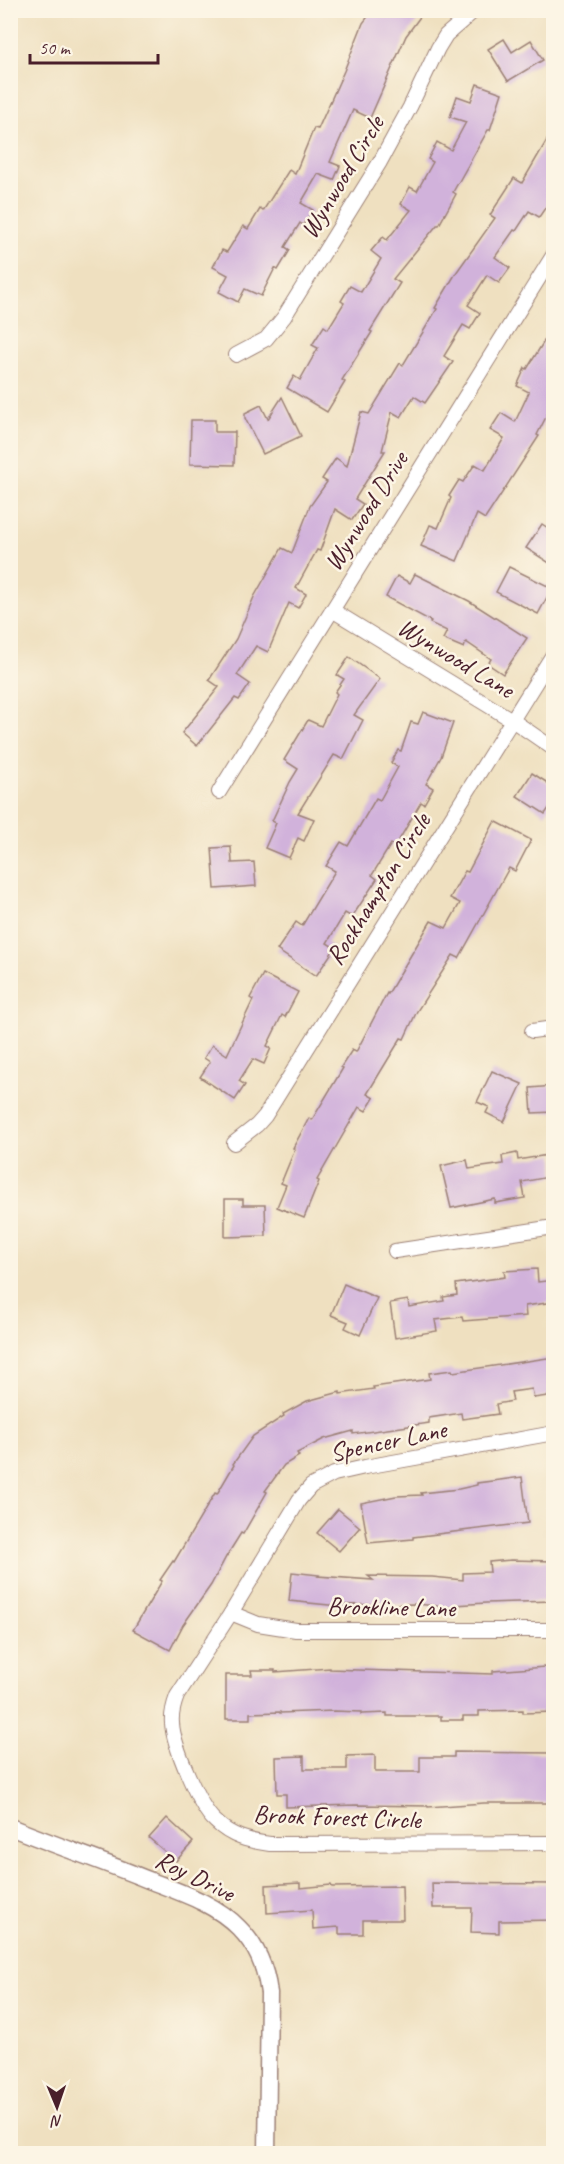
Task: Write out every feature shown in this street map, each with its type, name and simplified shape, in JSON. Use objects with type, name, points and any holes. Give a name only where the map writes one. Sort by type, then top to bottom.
[{"type":"street","name":"Wynwood Circle","points":[[236,355],[266,339],[284,317],[380,162],[446,35],[475,10]]},
{"type":"street","name":"Wynwood Drive","points":[[219,792],[554,254]]},
{"type":"street","name":"Wynwood Lane","points":[[332,610],[512,720],[554,749]]},
{"type":"street","name":"Rockhampton Circle","points":[[234,1143],[265,1116],[554,653]]},
{"type":"street","points":[[532,1032],[554,1028]]},
{"type":"street","points":[[395,1251],[554,1227]]},
{"type":"street","name":"Spencer Lane","points":[[231,1613],[299,1500],[311,1486],[334,1474],[365,1467],[554,1433]]},
{"type":"street","name":"Brookline Lane","points":[[231,1613],[258,1624],[296,1630],[554,1630]]},
{"type":"street","name":"Brook Forest Circle","points":[[231,1613],[177,1696],[172,1723],[181,1757],[200,1799],[213,1820],[231,1834],[242,1839],[270,1844],[554,1844]]},
{"type":"street","name":"Roy Drive","points":[[10,1827],[185,1895],[220,1912],[240,1929],[260,1958],[267,1977],[269,1993],[267,2154]]},
{"type":"building","points":[[373,10],[425,10],[406,36],[370,118],[353,110],[330,162],[340,166],[334,180],[318,174],[301,203],[313,210],[303,225],[300,223],[285,247],[290,250],[278,270],[275,268],[261,296],[245,289],[238,302],[219,292],[228,275],[213,267],[222,250],[227,252],[243,226],[248,229],[260,209],[263,211],[289,170],[295,174],[314,128],[318,129],[363,23]]},
{"type":"building","points":[[504,39],[512,52],[531,40],[543,60],[508,81],[488,49]]},
{"type":"building","points":[[477,84],[502,93],[490,130],[453,192],[456,194],[439,225],[393,279],[400,283],[342,380],[345,382],[327,412],[287,388],[294,376],[300,380],[318,348],[312,345],[324,326],[328,329],[344,303],[341,301],[350,286],[361,292],[381,259],[371,251],[383,237],[387,240],[411,210],[401,204],[410,187],[417,191],[433,162],[428,159],[437,142],[451,150],[466,122],[450,117],[457,96],[471,101]]},
{"type":"building","points":[[554,128],[554,195],[539,217],[529,211],[495,257],[510,268],[499,283],[487,275],[468,305],[480,313],[470,329],[463,325],[444,356],[453,362],[425,403],[414,396],[401,417],[392,412],[382,451],[385,451],[355,499],[363,504],[352,520],[335,509],[320,551],[317,550],[296,588],[306,594],[298,608],[289,603],[268,652],[256,646],[237,675],[250,684],[239,700],[235,698],[197,746],[182,733],[219,687],[209,680],[236,639],[254,597],[282,548],[292,553],[310,506],[327,482],[322,479],[336,458],[347,466],[361,412],[369,414],[400,363],[403,365],[456,273],[495,218],[490,215],[514,178],[522,183]]},
{"type":"building","points":[[554,325],[554,401],[537,435],[539,436],[485,519],[477,514],[457,561],[421,546],[430,525],[438,528],[451,498],[449,496],[459,480],[463,482],[475,464],[485,470],[504,438],[490,430],[501,413],[515,422],[529,392],[517,386],[525,368],[527,369]]},
{"type":"building","points":[[282,397],[301,436],[263,454],[245,418],[245,413],[261,405],[268,419]]},
{"type":"building","points":[[191,420],[215,420],[215,432],[235,432],[234,465],[190,464]]},
{"type":"building","points":[[542,524],[554,532],[554,566],[526,548]]},
{"type":"building","points":[[509,567],[552,588],[538,614],[496,592]]},
{"type":"building","points":[[415,574],[469,601],[527,638],[503,674],[488,664],[491,659],[466,642],[464,648],[443,639],[447,631],[386,597],[397,576],[410,583]]},
{"type":"building","points":[[349,657],[380,679],[354,715],[363,720],[343,759],[334,755],[298,813],[314,819],[304,841],[298,838],[289,858],[265,848],[276,823],[272,821],[298,769],[284,760],[308,720],[321,726],[337,694],[335,692],[344,679],[337,675]]},
{"type":"building","points":[[423,712],[453,723],[441,757],[426,784],[433,788],[424,804],[421,802],[395,847],[391,844],[372,875],[377,879],[352,917],[345,913],[327,943],[335,948],[316,976],[277,950],[296,922],[302,926],[335,871],[326,866],[341,842],[348,846],[376,798],[380,800],[398,767],[391,763],[398,750],[401,751],[411,722],[418,724]]},
{"type":"building","points":[[532,773],[554,787],[554,801],[545,814],[517,796]]},
{"type":"building","points":[[495,821],[531,840],[515,871],[509,868],[459,958],[453,955],[417,1011],[404,1039],[401,1038],[367,1094],[374,1098],[366,1111],[359,1107],[317,1180],[319,1181],[304,1218],[277,1207],[286,1185],[281,1183],[295,1149],[293,1148],[309,1118],[312,1120],[352,1050],[356,1052],[387,993],[431,921],[446,928],[460,903],[450,898],[465,871],[468,872]]},
{"type":"building","points":[[231,847],[232,863],[254,862],[256,886],[215,889],[212,848]]},
{"type":"building","points":[[263,974],[298,992],[285,1017],[282,1015],[267,1046],[271,1048],[264,1064],[253,1059],[239,1081],[245,1085],[235,1100],[200,1077],[210,1062],[204,1058],[212,1045],[227,1055],[253,1000],[250,998]]},
{"type":"building","points":[[492,1071],[522,1084],[504,1122],[486,1113],[489,1107],[477,1102]]},
{"type":"building","points":[[554,1086],[554,1112],[532,1113],[530,1088]]},
{"type":"building","points":[[517,1153],[518,1160],[554,1154],[554,1176],[522,1182],[525,1198],[495,1203],[495,1199],[451,1208],[441,1166],[467,1160],[469,1169],[503,1164],[502,1156]]},
{"type":"building","points":[[225,1199],[243,1199],[243,1205],[265,1205],[266,1236],[225,1237]]},
{"type":"building","points":[[537,1269],[538,1282],[554,1280],[554,1302],[525,1306],[526,1316],[463,1321],[462,1317],[435,1320],[437,1331],[395,1338],[390,1303],[408,1300],[409,1307],[444,1301],[443,1297],[457,1295],[456,1284],[505,1277],[504,1271]]},
{"type":"building","points":[[344,1284],[377,1298],[360,1335],[345,1328],[348,1322],[331,1315]]},
{"type":"building","points":[[554,1357],[554,1395],[534,1398],[532,1389],[511,1392],[513,1401],[496,1404],[498,1414],[462,1419],[461,1413],[429,1418],[429,1423],[353,1434],[353,1431],[324,1439],[297,1453],[299,1456],[284,1465],[265,1491],[267,1492],[243,1534],[241,1533],[211,1585],[183,1625],[170,1650],[133,1630],[162,1581],[160,1580],[174,1562],[215,1493],[217,1494],[233,1464],[253,1436],[284,1416],[283,1414],[307,1401],[340,1392],[340,1394],[430,1379],[429,1373],[452,1370],[453,1372]]},
{"type":"building","points":[[522,1477],[528,1523],[368,1543],[361,1503],[396,1496],[422,1495],[421,1493],[459,1489],[477,1485],[477,1483]]},
{"type":"building","points":[[338,1509],[360,1527],[339,1551],[317,1533]]},
{"type":"building","points":[[554,1561],[554,1601],[455,1605],[455,1608],[417,1604],[329,1605],[289,1601],[292,1572],[373,1580],[368,1576],[463,1580],[463,1573],[490,1572],[489,1562]]},
{"type":"building","points":[[330,1668],[493,1674],[493,1671],[554,1668],[554,1712],[479,1711],[479,1716],[463,1716],[463,1720],[441,1720],[441,1716],[387,1716],[387,1713],[361,1714],[361,1712],[334,1711],[250,1713],[250,1719],[226,1719],[226,1675],[252,1675],[251,1670],[275,1670],[275,1672]]},
{"type":"building","points":[[454,1752],[554,1753],[554,1803],[484,1803],[428,1807],[356,1805],[286,1807],[286,1794],[277,1794],[276,1757],[304,1756],[304,1769],[347,1769],[347,1756],[375,1755],[375,1772],[420,1772],[420,1757],[454,1757]]},
{"type":"building","points":[[167,1818],[193,1842],[176,1861],[149,1838]]},
{"type":"building","points":[[300,1883],[300,1888],[331,1885],[332,1887],[402,1886],[403,1920],[363,1920],[363,1934],[339,1934],[339,1927],[313,1929],[312,1910],[267,1913],[266,1885]]},
{"type":"building","points":[[432,1883],[554,1884],[554,1920],[499,1921],[499,1933],[471,1932],[472,1908],[433,1908]]}]
